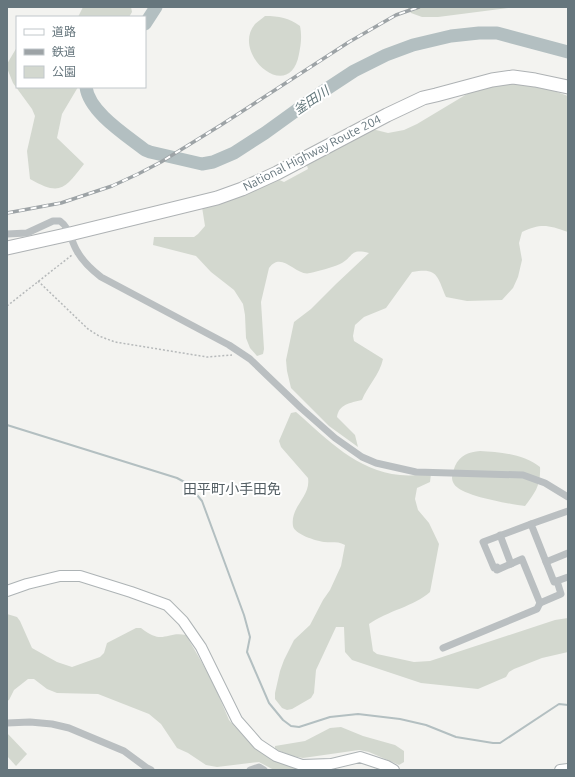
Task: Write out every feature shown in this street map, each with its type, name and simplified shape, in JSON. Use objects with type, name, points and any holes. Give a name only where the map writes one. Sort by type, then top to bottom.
[{"type":"highway","name":"National Highway Route 204","points":[[7,248],[202,202],[242,189],[277,173],[424,98],[492,80],[513,77],[568,87]]},
{"type":"main road","points":[[7,591],[26,584],[60,576],[80,576],[167,605],[183,622],[201,647],[237,720],[258,744],[276,756],[302,765],[331,764],[360,758],[388,766],[394,770]]},
{"type":"main road","points":[[560,770],[568,768]]},
{"type":"street","points":[[7,234],[27,233],[56,220],[60,221],[65,225],[77,251],[87,265],[101,277],[229,345],[243,354],[335,438],[362,457],[376,463],[416,472],[523,475],[545,483],[568,497]]},
{"type":"street","points":[[540,603],[522,559],[497,570],[496,567],[494,568],[483,542],[568,511]]},
{"type":"street","points":[[531,524],[554,582],[568,577]]},
{"type":"street","points":[[500,535],[511,564]]},
{"type":"street","points":[[546,562],[568,553]]},
{"type":"street","points":[[443,648],[537,610],[540,603],[561,594],[557,581]]},
{"type":"street","points":[[7,723],[30,722],[52,724],[68,728],[124,751],[151,770]]},
{"type":"street","points":[[250,770],[259,767],[264,770]]},
{"type":"path","points":[[7,306],[77,251]]},
{"type":"path","points":[[38,281],[88,329],[99,336],[115,342],[207,357],[243,354]]},
{"type":"green space","points":[[83,7],[131,7],[132,12],[130,16],[78,16]]},
{"type":"green space","points":[[407,7],[515,7],[438,17],[422,17],[411,13]]},
{"type":"green space","points":[[265,16],[284,18],[300,26],[301,40],[299,54],[294,69],[285,75],[275,75],[264,69],[256,60],[250,49],[249,36],[255,24]]},
{"type":"green space","points":[[16,49],[16,87],[7,68],[7,64]]},
{"type":"green space","points":[[512,82],[543,87],[568,96],[568,232],[540,226],[522,232],[519,243],[522,260],[518,277],[513,288],[502,300],[467,301],[446,297],[441,284],[432,272],[412,272],[386,308],[364,317],[355,325],[353,336],[354,341],[383,359],[379,370],[362,400],[346,405],[340,409],[338,413],[337,417],[355,435],[358,447],[329,426],[291,388],[286,360],[294,322],[311,309],[369,253],[355,252],[340,264],[310,273],[305,273],[284,263],[274,263],[269,268],[261,302],[264,349],[263,354],[257,356],[250,348],[246,338],[243,304],[234,290],[211,272],[196,256],[153,245],[154,237],[194,237],[205,226],[202,207],[275,178],[284,182],[308,169],[306,162],[372,129],[388,133],[404,130],[417,124],[472,91]]},
{"type":"green space","points":[[17,88],[77,88],[62,114],[57,138],[84,164],[72,179],[62,187],[49,188],[30,179],[27,151],[35,116],[32,109]]},
{"type":"green space","points":[[296,412],[331,443],[356,460],[370,467],[384,472],[400,475],[431,474],[430,482],[417,488],[415,499],[418,510],[429,523],[439,544],[430,592],[417,601],[384,615],[369,624],[373,651],[377,654],[414,662],[430,661],[555,620],[568,618],[568,652],[542,658],[514,669],[509,672],[506,677],[478,689],[421,683],[352,660],[345,652],[344,627],[336,627],[316,670],[314,693],[311,698],[292,709],[287,710],[282,708],[275,699],[275,693],[284,660],[294,640],[310,625],[330,590],[341,566],[345,545],[311,539],[294,529],[294,513],[306,491],[308,478],[281,447],[279,441],[291,413]]},
{"type":"green space","points":[[480,451],[519,456],[540,467],[537,488],[525,506],[476,496],[458,488],[454,484],[452,475],[459,459],[469,453]]},
{"type":"green space","points":[[7,614],[17,617],[20,621],[32,648],[57,662],[72,667],[100,657],[104,653],[107,643],[136,628],[141,628],[155,636],[160,637],[179,634],[186,635],[212,680],[229,720],[254,748],[282,762],[316,770],[274,770],[259,762],[217,767],[206,765],[188,753],[177,748],[161,724],[149,714],[98,694],[57,693],[47,689],[34,679],[28,679],[14,690],[7,701]]},
{"type":"green space","points":[[341,727],[363,736],[395,745],[404,751],[404,762],[399,765],[369,752],[359,750],[303,758],[292,756],[275,749],[275,746],[305,741],[330,728]]},
{"type":"green space","points":[[7,733],[27,754],[16,766],[7,756]]},
{"type":"waterway","name":"釜田川","points":[[146,22],[156,7]]},
{"type":"waterway","name":"釜田川","points":[[86,88],[94,105],[101,114],[145,150],[202,164],[213,162],[234,153],[354,71],[386,55],[413,45],[451,36],[497,33],[568,52]]},
{"type":"waterway","points":[[7,425],[177,478],[188,484],[202,501],[244,615],[250,637],[247,652],[269,703],[283,720],[291,726],[299,727],[330,717],[358,714],[400,719],[426,725],[456,737],[500,743],[559,704],[568,705]]},
{"type":"railway","points":[[7,213],[61,203],[112,186],[138,174],[161,162],[221,125],[349,42],[396,15],[419,7]]},
{"type":"district","name":"田平町小手田免","points":[[232,489]]}]
